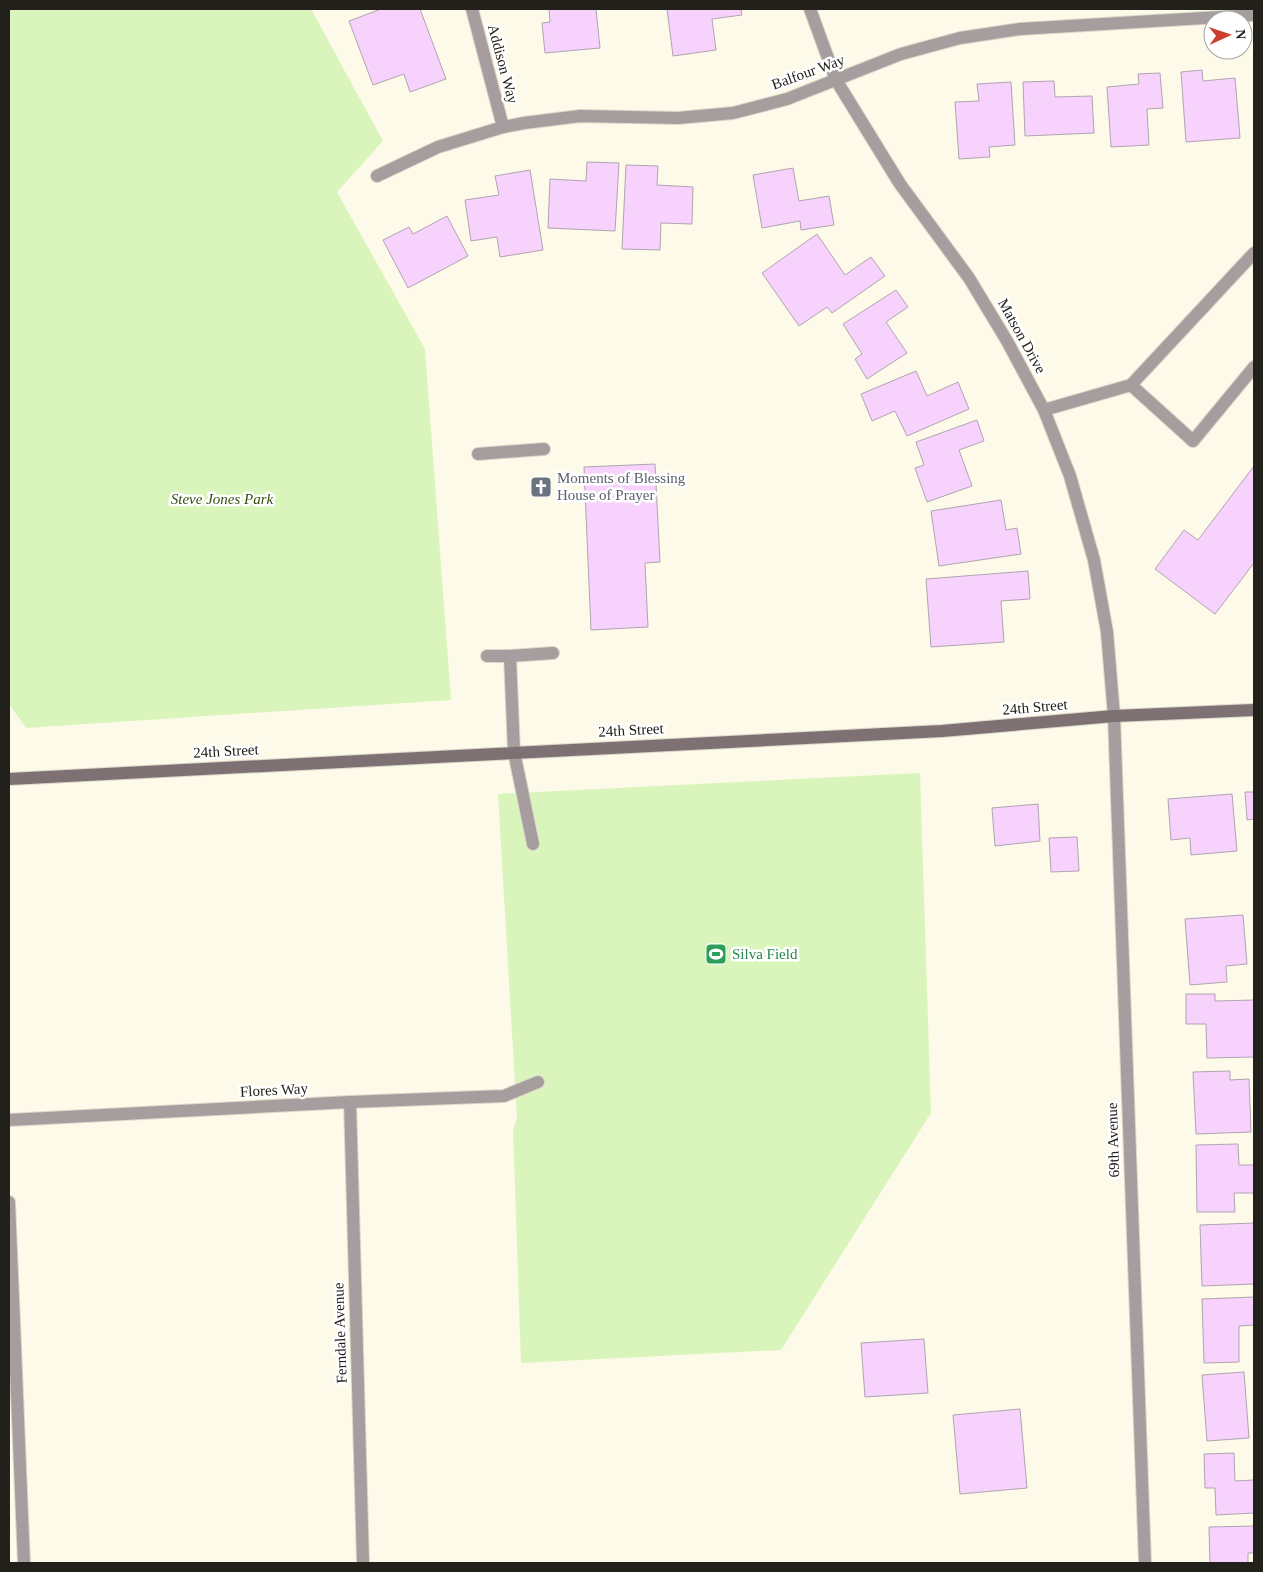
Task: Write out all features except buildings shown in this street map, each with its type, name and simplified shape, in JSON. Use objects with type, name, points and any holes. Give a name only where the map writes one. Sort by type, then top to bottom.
[{"type":"street","name":"Addison Way","points":[[472,9],[503,127]]},
{"type":"street","name":"Matson Drive","points":[[810,9],[836,80],[900,184],[969,278],[1007,341],[1044,410],[1070,476],[1094,560],[1107,632],[1114,716]]},
{"type":"street","name":"Balfour Way","points":[[378,176],[438,147],[503,127],[580,116],[678,118],[734,113],[787,99],[901,54],[960,38],[1020,29],[1254,15]]},
{"type":"street","points":[[1044,410],[1131,385],[1254,253]]},
{"type":"street","points":[[1131,385],[1193,441],[1254,367]]},
{"type":"street","points":[[478,454],[544,449]]},
{"type":"street","points":[[487,656],[553,653]]},
{"type":"street","points":[[510,656],[514,752],[533,844]]},
{"type":"street","name":"24th Street","points":[[9,779],[942,731],[1114,716],[1254,710]]},
{"type":"street","name":"69th Avenue","points":[[1114,716],[1145,1563]]},
{"type":"street","name":"Flores Way","points":[[9,1120],[504,1096],[538,1082]]},
{"type":"street","name":"Ferndale Avenue","points":[[350,1102],[363,1563]]},
{"type":"street","points":[[9,1202],[24,1563]]},
{"type":"green space","name":"Steve Jones Park","points":[[9,9],[311,9],[383,141],[337,192],[425,349],[451,700],[26,728],[9,704]]},
{"type":"green space","name":"Silva Field","points":[[920,773],[931,1113],[781,1350],[521,1363],[513,1130],[517,1119],[498,794]]},
{"type":"place","name":"Moments of Blessing House of Prayer","points":[[541,487]]},
{"type":"place","name":"Silva Field","points":[[716,954]]}]
